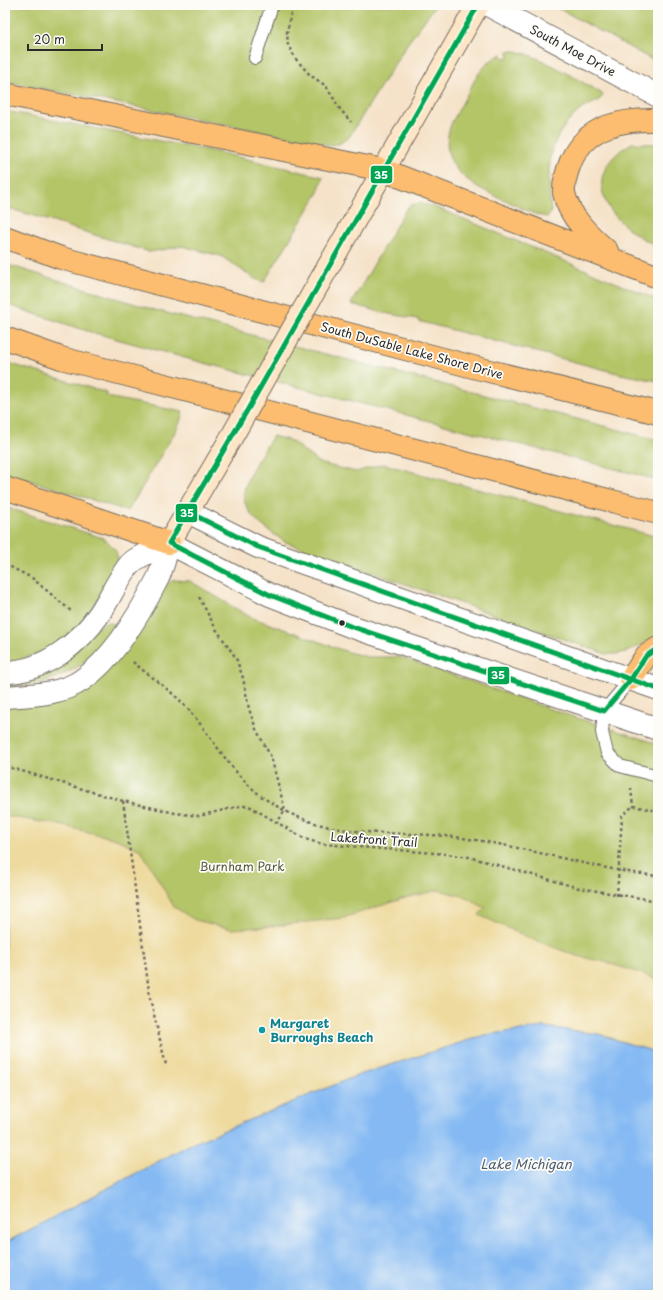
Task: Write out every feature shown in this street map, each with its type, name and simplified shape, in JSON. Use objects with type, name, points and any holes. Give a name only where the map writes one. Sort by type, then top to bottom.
[{"type":"highway","points":[[5,94],[383,170],[658,277]]},
{"type":"highway","points":[[615,259],[591,237],[574,217],[564,193],[566,173],[577,148],[595,131],[616,124],[639,120],[658,120]]},
{"type":"highway","name":"South DuSable Lake Shore Drive","points":[[5,237],[68,260],[478,368],[658,413]]},
{"type":"highway","points":[[5,338],[61,358],[658,513]]},
{"type":"highway","points":[[5,488],[169,543]]},
{"type":"highway","points":[[631,679],[646,656],[658,648]]},
{"type":"main road","points":[[169,543],[231,438],[478,5]]},
{"type":"street","name":"South Moe Drive","points":[[488,5],[658,96]]},
{"type":"street","points":[[188,512],[258,547],[658,689]]},
{"type":"street","points":[[5,672],[14,672],[38,664],[62,652],[79,639],[100,614],[132,563],[169,543]]},
{"type":"street","points":[[5,697],[37,694],[62,689],[81,681],[102,662],[136,617],[159,576],[169,543]]},
{"type":"street","points":[[169,543],[270,595],[358,629],[658,729]]},
{"type":"lane","points":[[255,58],[272,5]]},
{"type":"lane","points":[[631,679],[604,711],[602,732],[608,752],[620,766],[658,776]]},
{"type":"path","points":[[291,11],[287,32],[288,45],[295,58],[310,75],[326,86],[340,109],[351,122]]},
{"type":"path","points":[[5,564],[32,578],[71,611]]},
{"type":"path","points":[[199,597],[216,629],[236,658],[243,678],[249,709],[256,729],[271,757],[285,810],[277,823]]},
{"type":"path","name":"Lakefront Trail","points":[[130,660],[187,707],[235,771],[250,788],[301,819],[337,829],[462,838],[508,846],[618,872],[658,876]]},
{"type":"path","name":"Lakefront Trail","points":[[5,766],[123,801],[175,813],[199,816],[240,806],[249,806],[304,839],[322,844],[340,847],[424,852],[469,857],[579,888],[617,896],[658,901]]},
{"type":"path","points":[[123,801],[150,998],[166,1065]]},
{"type":"path","points":[[617,896],[622,816],[633,806],[658,811]]},
{"type":"green space","points":[[5,5],[436,5],[407,44],[349,137],[339,144],[330,145],[5,81]]},
{"type":"green space","points":[[554,5],[658,5],[658,63],[558,8]]},
{"type":"green space","points":[[508,51],[517,51],[541,60],[601,93],[603,96],[579,111],[559,134],[550,158],[549,183],[551,213],[547,217],[526,210],[480,188],[469,181],[459,172],[452,162],[448,150],[448,137],[452,122],[476,78],[484,67],[495,58],[502,54],[503,58],[509,57]]},
{"type":"green space","points":[[5,111],[217,152],[323,177],[317,195],[264,282],[255,279],[221,256],[182,246],[150,252],[5,207]]},
{"type":"green space","points":[[632,143],[658,144],[658,247],[637,235],[621,222],[611,211],[605,199],[602,187],[603,176],[608,164],[618,153]]},
{"type":"green space","points":[[420,203],[435,207],[658,300],[658,381],[621,374],[418,321],[418,319],[384,313],[351,304],[404,212],[410,205]]},
{"type":"green space","points":[[5,264],[155,310],[658,440],[658,480],[185,358],[84,330],[5,304]]},
{"type":"green space","points":[[5,362],[107,393],[107,397],[183,412],[179,425],[128,511],[5,473]]},
{"type":"green space","points":[[273,436],[291,441],[319,463],[356,472],[383,464],[658,537],[658,635],[627,652],[606,654],[285,542],[268,530],[252,515],[245,503],[244,496],[248,478]]},
{"type":"green space","points":[[5,507],[103,538],[115,550],[118,558],[118,567],[94,605],[71,633],[44,650],[25,658],[5,663]]},
{"type":"green space","name":"Burnham Park","points":[[174,580],[190,581],[250,617],[348,652],[368,657],[401,657],[559,712],[658,744],[658,1053],[653,1050],[191,1144],[5,1243],[5,705],[60,697],[167,584]]},
{"type":"green space","points":[[107,622],[114,624],[116,628],[114,633],[93,655],[71,671],[46,681],[33,684],[5,686],[5,682]]},
{"type":"sand","name":"Margaret Burroughs Beach","points":[[5,816],[60,825],[116,839],[141,850],[174,907],[195,920],[232,929],[265,927],[343,918],[405,898],[439,890],[466,897],[485,908],[479,915],[534,940],[577,956],[605,962],[658,979],[658,1053],[598,1034],[544,1027],[485,1035],[356,1076],[191,1144],[5,1243]]},
{"type":"water","name":"Lake Michigan","points":[[544,1027],[598,1034],[658,1053],[658,1295],[5,1295],[5,1243],[191,1144],[356,1076],[485,1035]]},
{"type":"transit line","name":"35","points":[[478,5],[248,409],[169,543],[270,595],[350,626],[604,711],[631,679],[646,656],[658,648]]},
{"type":"transit line","name":"35","points":[[188,512],[258,547],[658,689]]},
{"type":"place","name":"Margaret Burroughs Beach","points":[[262,1030]]}]
